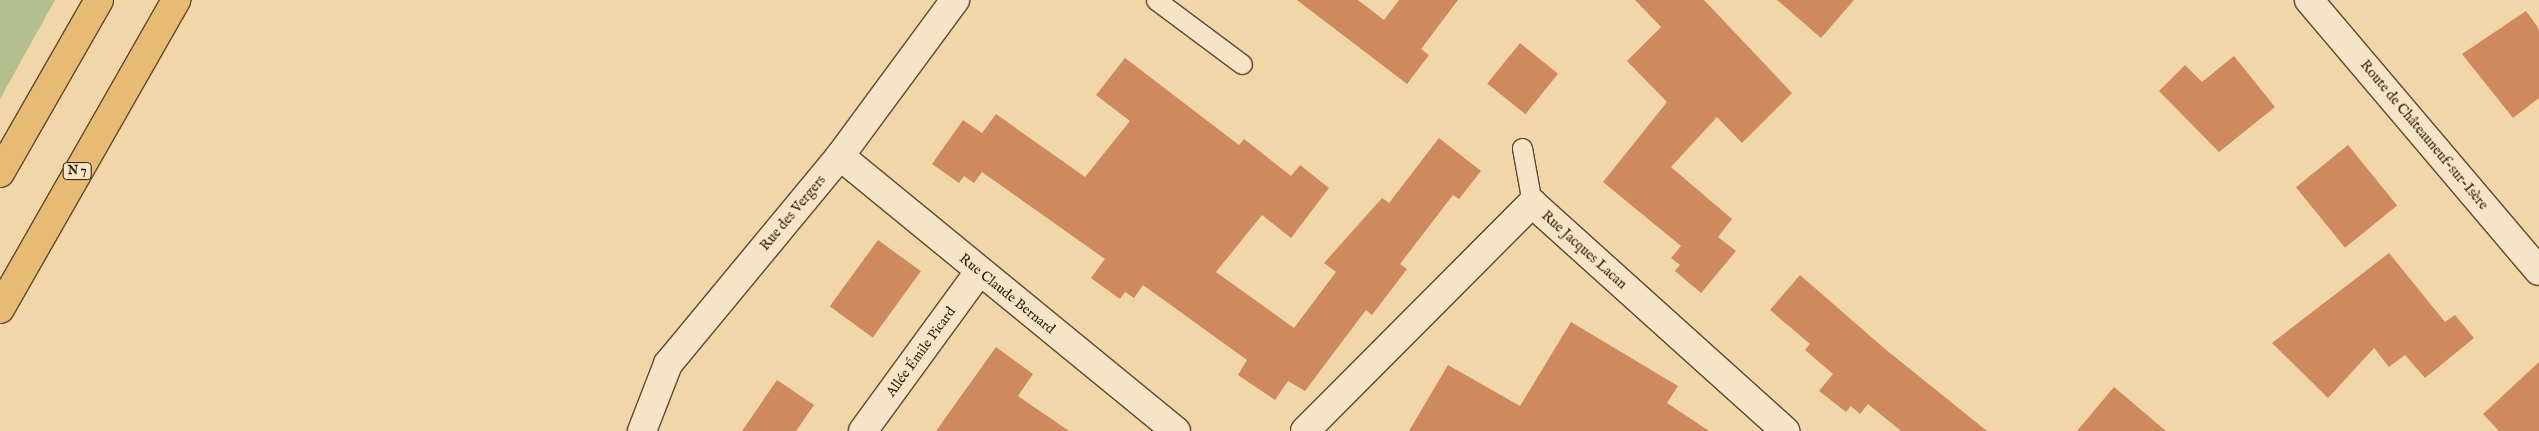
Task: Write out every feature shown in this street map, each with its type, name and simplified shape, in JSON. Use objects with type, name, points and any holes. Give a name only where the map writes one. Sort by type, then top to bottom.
[{"type":"highway","points":[[0,173],[99,0]]},
{"type":"highway","name":"N 7","points":[[0,309],[176,0]]},
{"type":"street","name":"Rue des Vergers","points":[[642,431],[668,364],[840,156],[955,0]]},
{"type":"street","name":"Route de Châteauneuf-sur-Isère","points":[[2308,0],[2539,271]]},
{"type":"street","name":"Rue Claude Bernard","points":[[840,156],[979,272],[1176,431]]},
{"type":"street","name":"Rue Jacques Lacan","points":[[1305,431],[1532,203],[1785,431]]},
{"type":"street","name":"Allée Émile Picard","points":[[863,431],[979,272]]},
{"type":"lane","points":[[1156,0],[1242,64]]},
{"type":"lane","points":[[1522,148],[1532,203]]},
{"type":"green space","points":[[0,0],[55,0],[0,99]]},
{"type":"building","points":[[1297,0],[1358,0],[1384,20],[1399,0],[1458,0],[1421,49],[1429,55],[1407,84]]},
{"type":"building","points":[[1635,0],[1704,0],[1792,93],[1742,143],[1717,117],[1671,167],[1732,219],[1718,237],[1736,251],[1701,293],[1675,271],[1680,265],[1671,258],[1681,246],[1603,182],[1667,102],[1627,61],[1661,27]]},
{"type":"building","points":[[1777,0],[1854,0],[1821,38]]},
{"type":"building","points":[[2526,11],[2539,29],[2539,98],[2513,118],[2462,54]]},
{"type":"building","points":[[1520,43],[1558,74],[1525,114],[1487,83]]},
{"type":"building","points":[[2234,56],[2275,107],[2219,152],[2159,91],[2185,65],[2202,82]]},
{"type":"building","points":[[1125,58],[1239,145],[1244,139],[1291,176],[1300,165],[1329,188],[1291,238],[1262,215],[1216,272],[1294,328],[1336,272],[1324,263],[1382,198],[1389,203],[1439,138],[1481,171],[1459,199],[1453,195],[1400,264],[1407,269],[1372,315],[1366,310],[1305,391],[1288,381],[1275,400],[1238,375],[1247,360],[1143,285],[1134,298],[1125,292],[1120,299],[1091,278],[1105,259],[982,172],[974,183],[964,176],[959,183],[932,164],[963,120],[982,133],[996,114],[1085,177],[1130,121],[1096,95]]},
{"type":"building","points":[[2348,145],[2397,206],[2345,248],[2296,187]]},
{"type":"building","points":[[878,240],[921,271],[873,337],[830,306]]},
{"type":"building","points":[[2389,253],[2445,322],[2455,315],[2474,338],[2425,378],[2405,355],[2389,367],[2374,348],[2328,398],[2272,343]]},
{"type":"building","points":[[1800,275],[1885,349],[1987,431],[1901,431],[1868,404],[1860,414],[1851,406],[1846,412],[1819,391],[1833,374],[1805,350],[1810,344],[1770,310]]},
{"type":"building","points":[[1571,322],[1678,386],[1667,403],[1709,431],[1409,431],[1448,365],[1520,406]]},
{"type":"building","points":[[996,347],[1033,374],[1018,396],[1069,431],[936,431]]},
{"type":"building","points":[[2539,362],[2539,431],[2499,431],[2483,414]]},
{"type":"building","points":[[777,380],[814,405],[796,431],[742,431]]},
{"type":"building","points":[[2114,387],[2166,431],[2077,431]]}]
